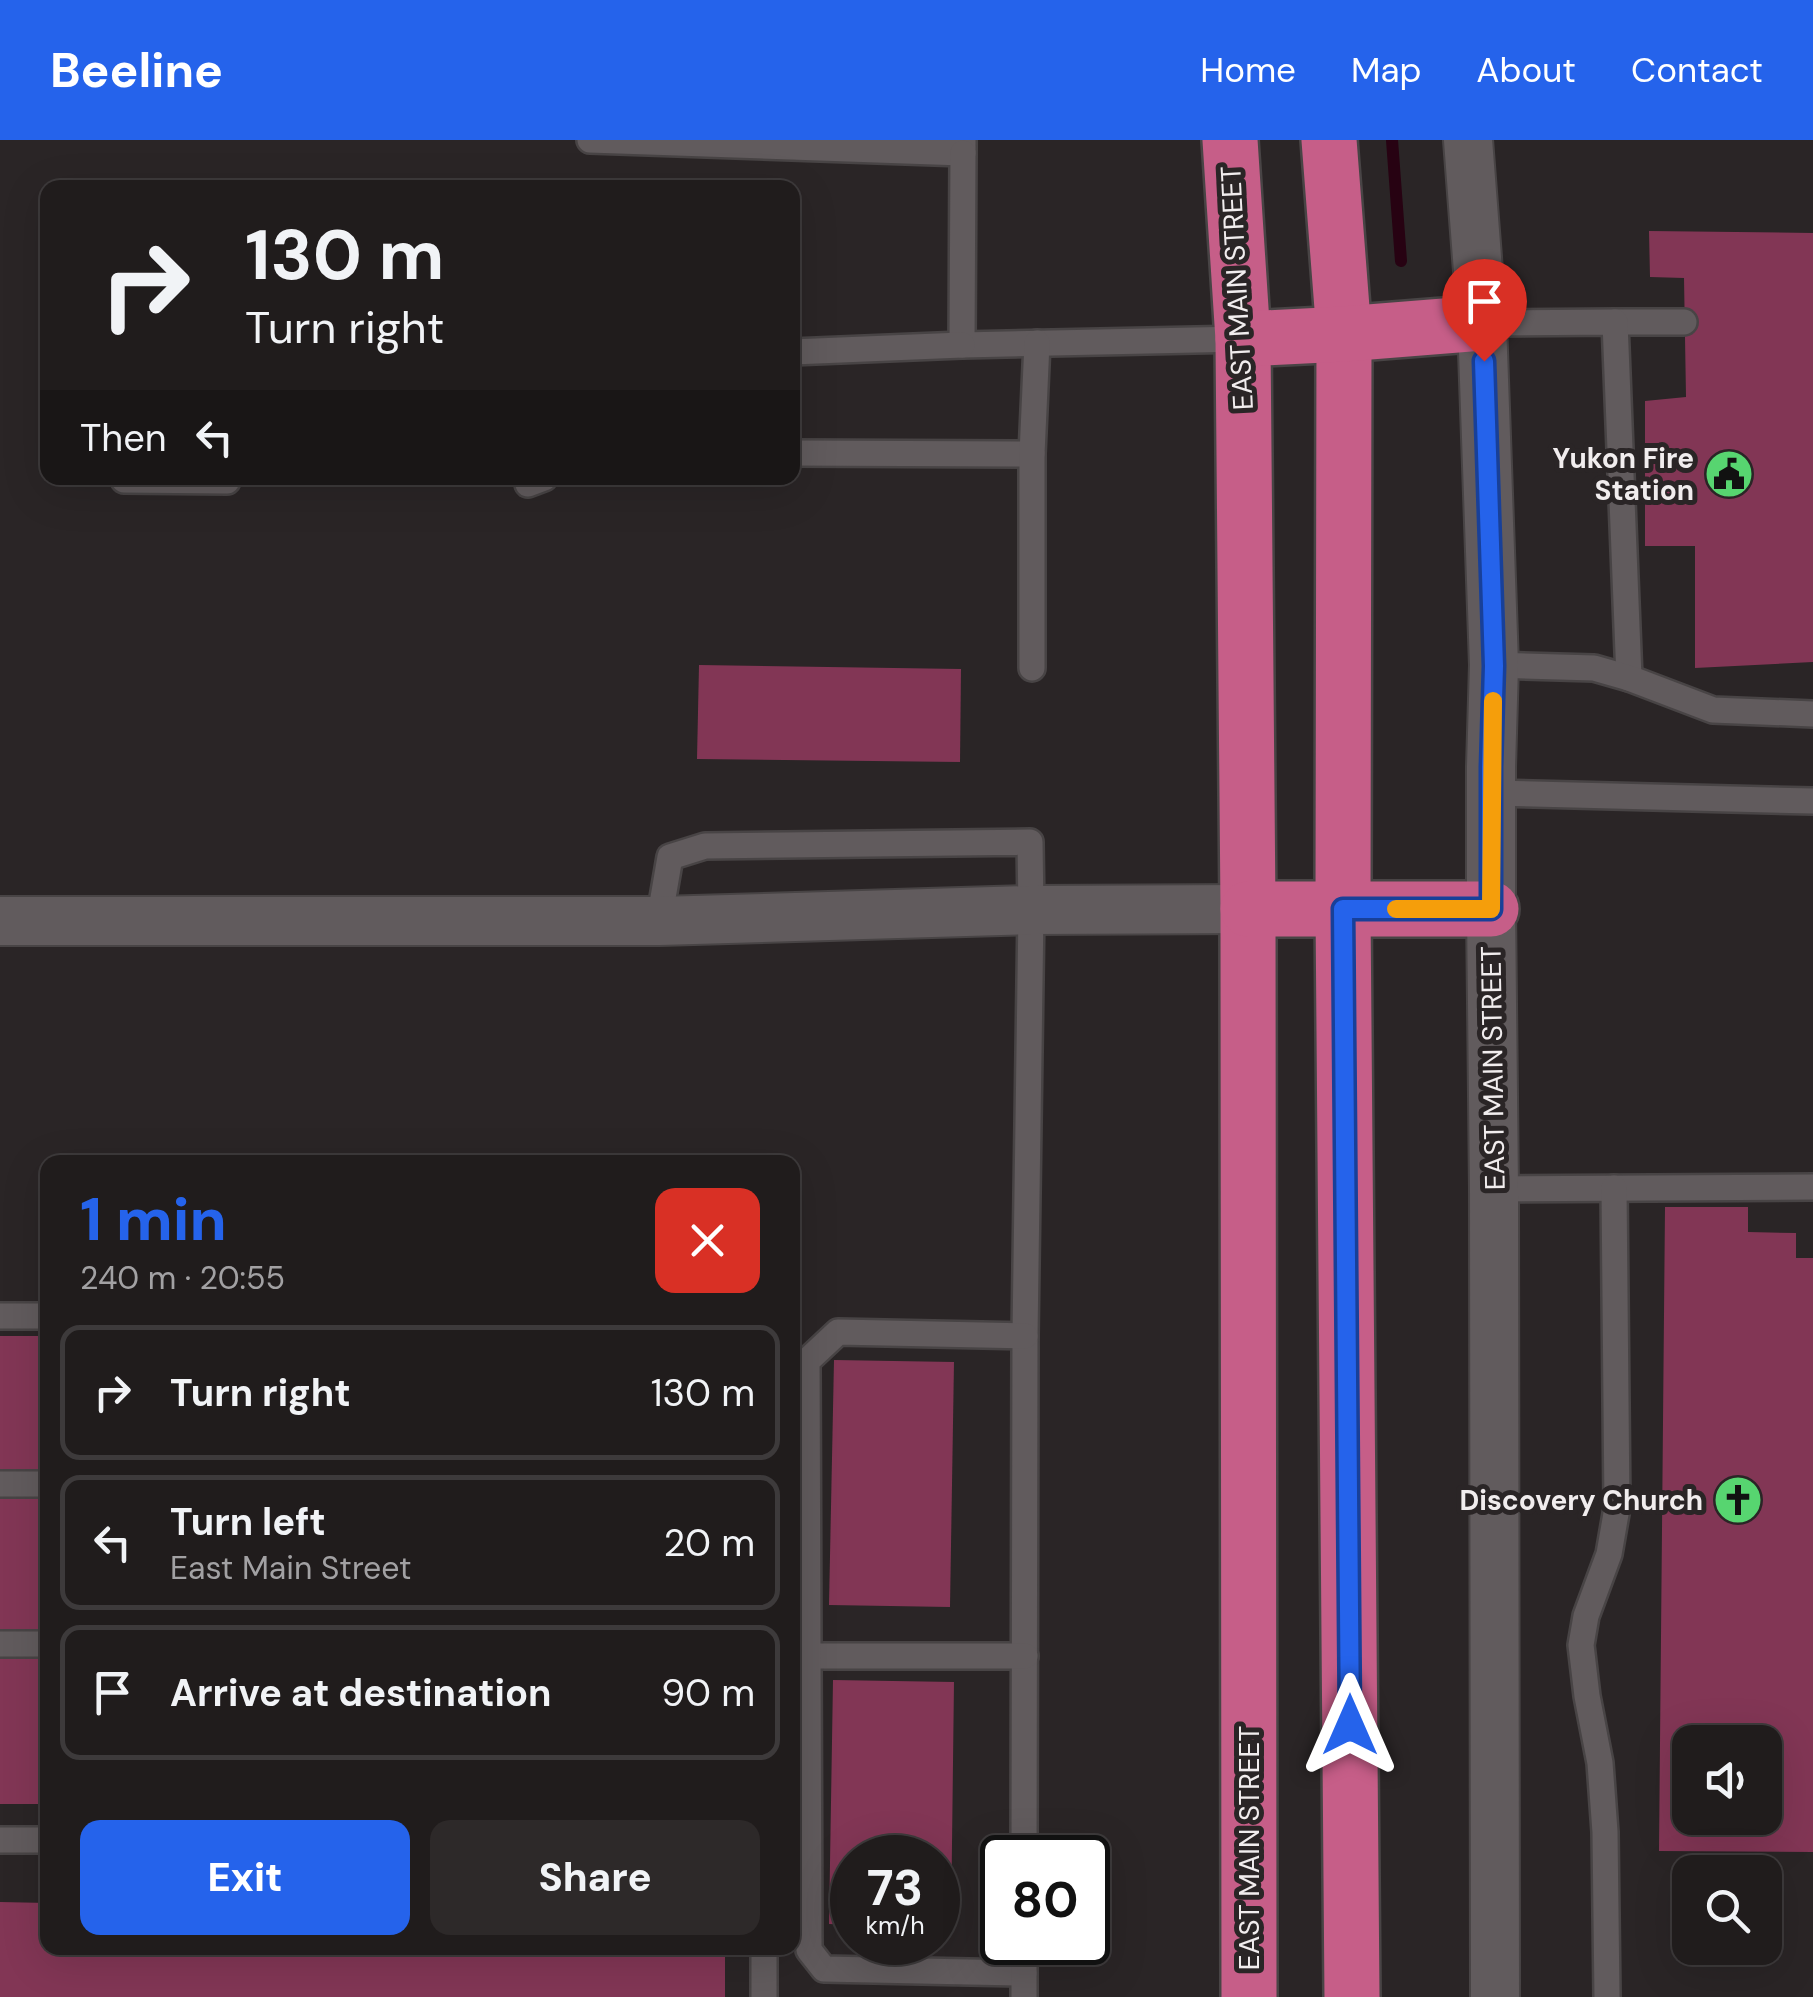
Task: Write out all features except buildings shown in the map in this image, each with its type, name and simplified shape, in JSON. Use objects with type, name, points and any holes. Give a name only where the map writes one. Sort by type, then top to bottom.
[{"type":"highway","name":"EAST MAIN STREET","points":[[1230,140],[1243,339],[1249,1997]]},
{"type":"highway","points":[[1329,140],[1344,334],[1343,909],[1352,1997]]},
{"type":"highway","points":[[1243,339],[1482,323]]},
{"type":"highway","points":[[1248,909],[1491,909]]},
{"type":"street","name":"EAST MAIN STREET","points":[[1468,140],[1482,323],[1494,666],[1494,1997]]},
{"type":"street","points":[[0,922],[660,921],[1031,910],[1248,909]]},
{"type":"lane","points":[[590,140],[963,146],[962,345]]},
{"type":"lane","points":[[1615,322],[1630,678]]},
{"type":"lane","points":[[1482,323],[1684,322]]},
{"type":"lane","points":[[800,352],[1243,339]]},
{"type":"lane","points":[[1032,668],[1032,454],[1037,343]]},
{"type":"lane","points":[[800,453],[1032,454]]},
{"type":"lane","points":[[1494,666],[1594,668],[1713,710],[1813,714]]},
{"type":"lane","points":[[1491,794],[1813,801]]},
{"type":"lane","points":[[660,921],[670,857],[705,846],[1030,842],[1024,1835]]},
{"type":"lane","points":[[1494,1189],[1813,1187]]},
{"type":"lane","points":[[1607,1997],[1605,1832],[1600,1763],[1582,1644],[1586,1616],[1609,1554],[1617,1508],[1614,1188]]},
{"type":"lane","points":[[0,1316],[40,1316]]},
{"type":"lane","points":[[1024,1985],[824,1969],[809,1950],[807,1361],[838,1332],[1025,1336]]},
{"type":"lane","points":[[0,1484],[40,1484]]},
{"type":"lane","points":[[0,1644],[40,1644]]},
{"type":"lane","points":[[808,1656],[1025,1656]]},
{"type":"lane","points":[[0,1840],[40,1840]]},
{"type":"lane","points":[[764,1955],[764,1997]]},
{"type":"waterway","points":[[1392,140],[1401,261]]},
{"type":"slow traffic","points":[[1396,909],[1491,909],[1493,701]]},
{"type":"place","name":"Yukon Fire Station","points":[[1729,474]]},
{"type":"place","name":"Discovery Church","points":[[1738,1500]]},
{"type":"route","points":[[1350,1725],[1343,909],[1491,909],[1494,666],[1484,361]]}]
